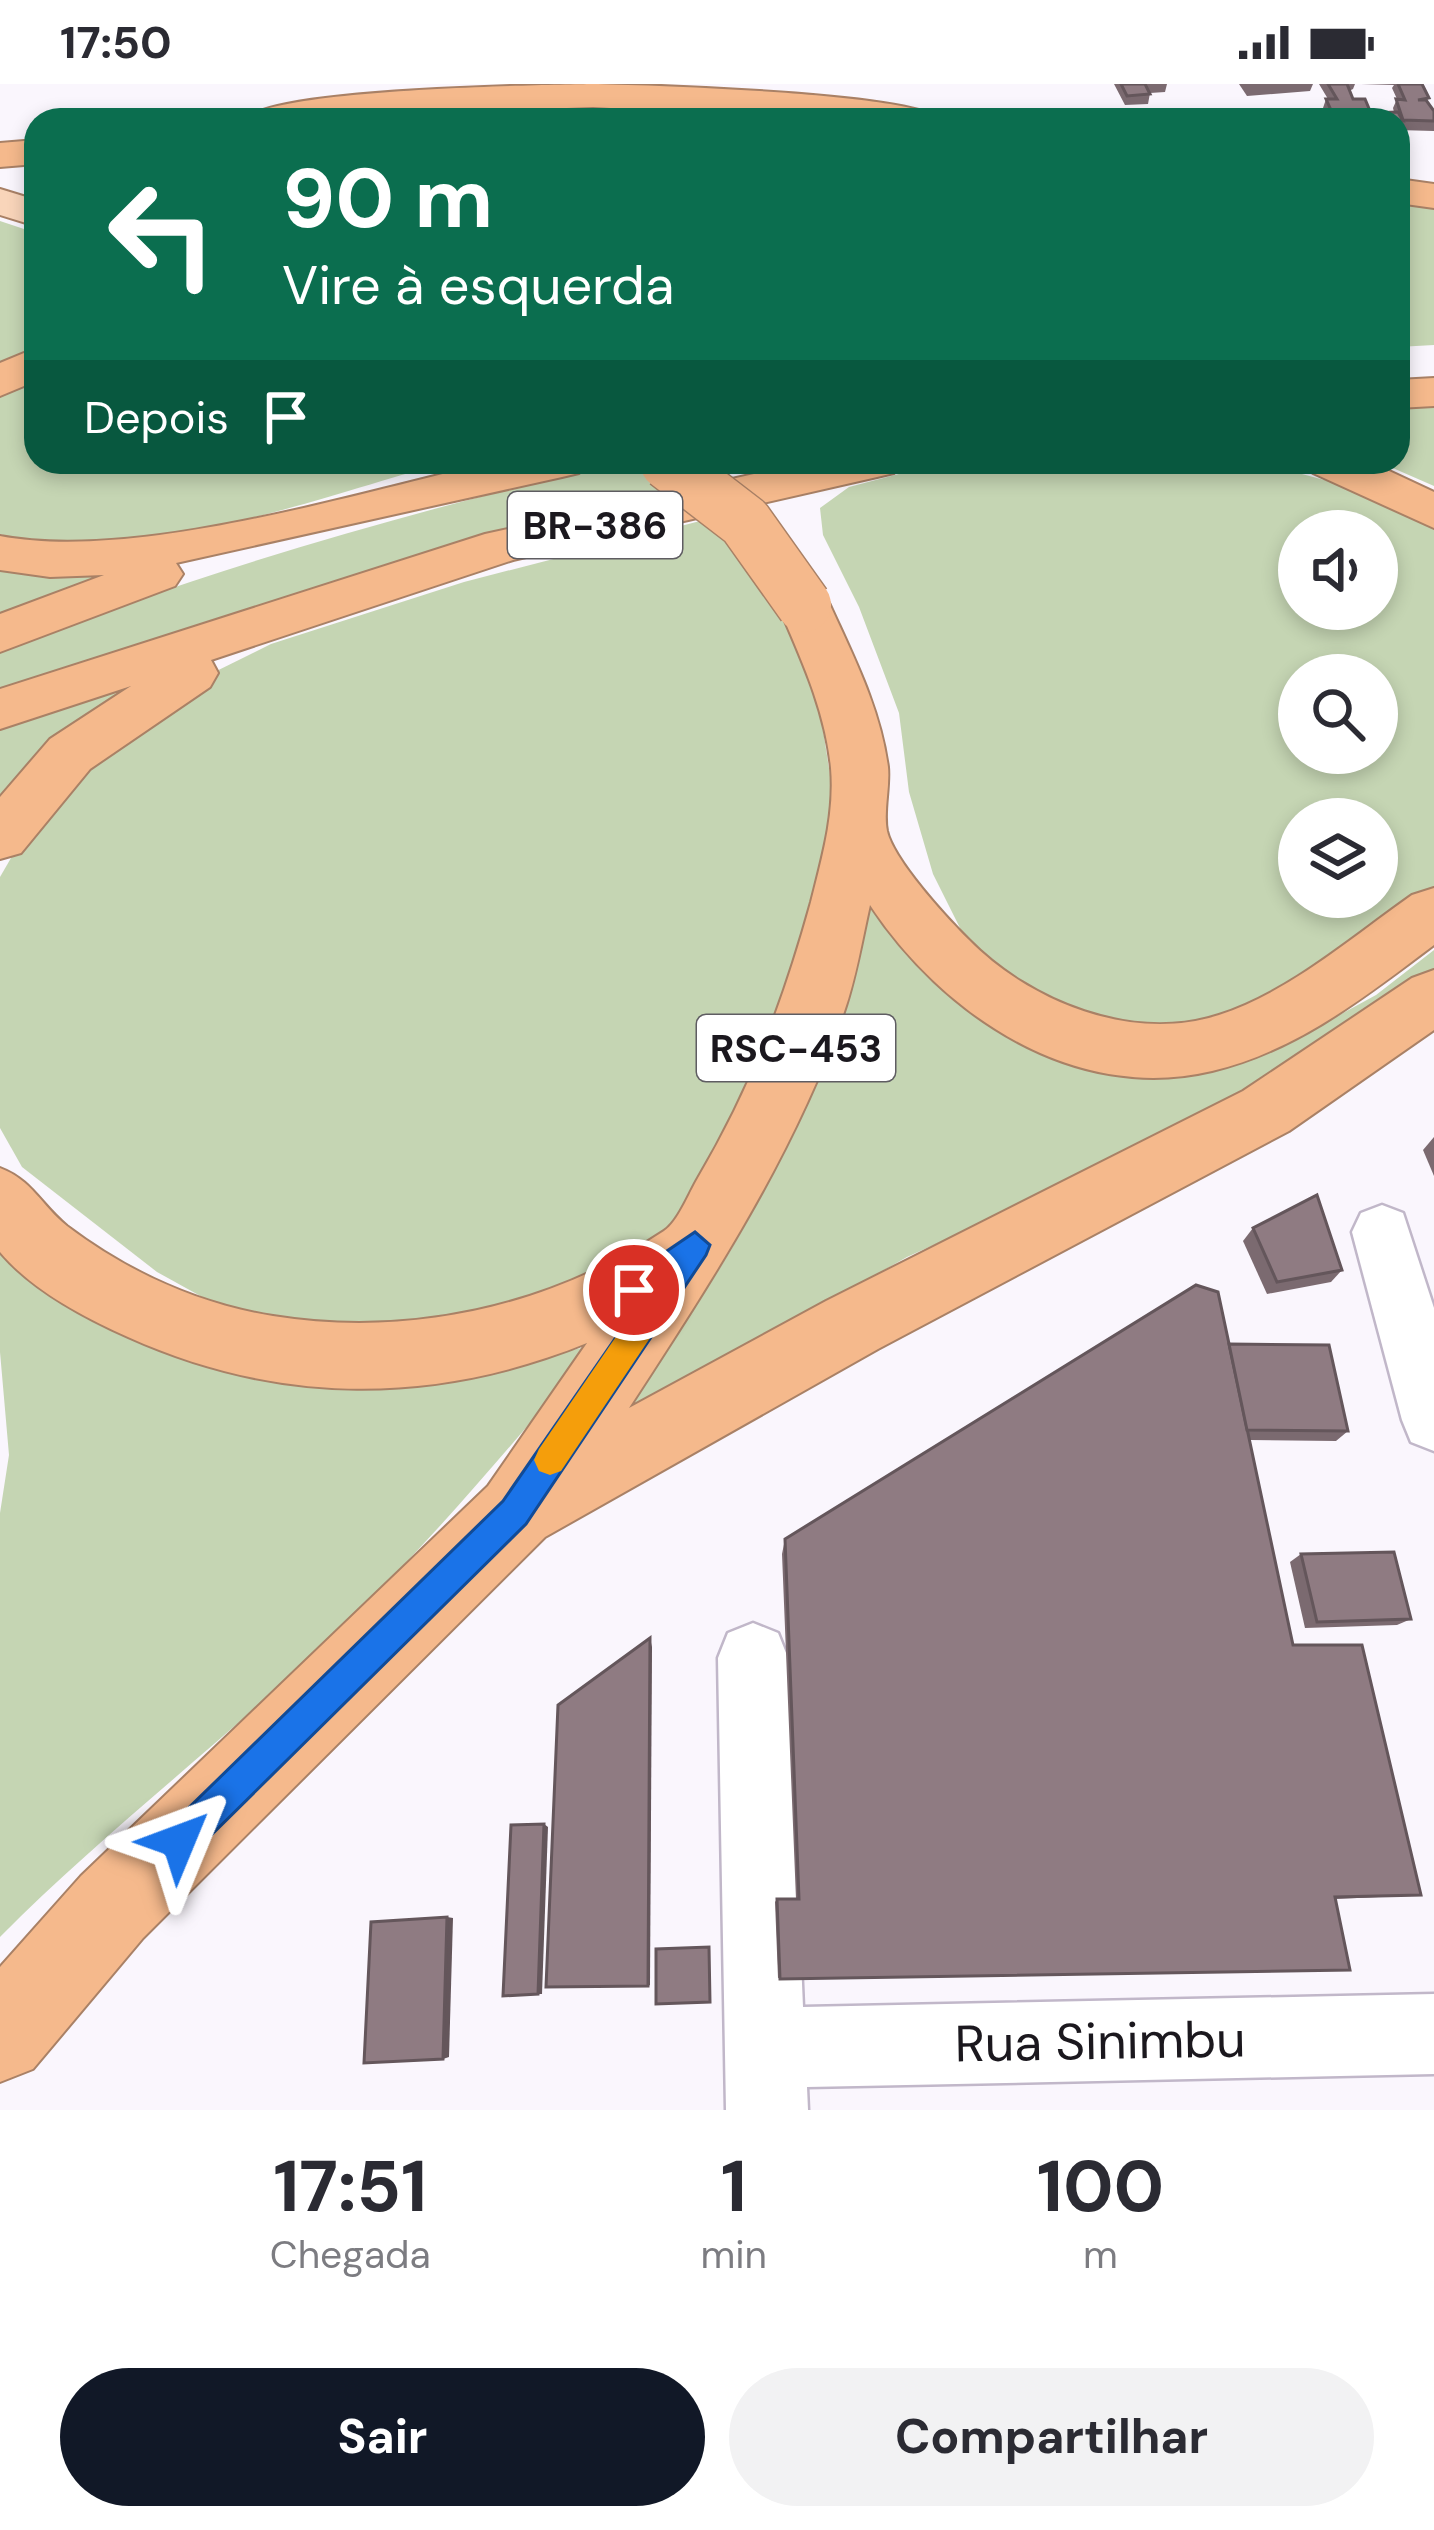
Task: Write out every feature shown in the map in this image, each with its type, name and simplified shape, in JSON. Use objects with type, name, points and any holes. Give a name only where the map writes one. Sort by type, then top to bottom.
[{"type":"highway","points":[[354,108],[413,100],[520,97],[740,101],[806,108]]},
{"type":"highway","name":"BR-386","points":[[0,634],[279,528],[511,474]]},
{"type":"highway","name":"RSC-453","points":[[0,2036],[112,1907],[514,1513],[695,1245],[752,1147],[813,1011],[858,835],[860,771],[848,705],[805,605],[745,522],[683,474]]},
{"type":"highway","name":"BR-386","points":[[0,709],[503,546],[824,474]]},
{"type":"highway","points":[[1359,474],[1411,496],[1434,512]]},
{"type":"highway","points":[[0,553],[55,562],[134,554],[279,528]]},
{"type":"highway","points":[[0,837],[70,754],[116,719],[241,643],[318,605]]},
{"type":"highway","points":[[858,835],[912,925],[969,982],[1016,1016],[1058,1031],[1147,1050],[1222,1042],[1301,1003],[1434,912]]},
{"type":"highway","points":[[514,1513],[852,1325],[1266,1112],[1434,995]]},
{"type":"highway","points":[[0,1199],[41,1247],[124,1299],[218,1341],[304,1357],[391,1356],[484,1346],[562,1322],[634,1290],[695,1245]]},
{"type":"street","points":[[1382,1232],[1434,1420]]},
{"type":"street","points":[[752,1658],[766,2079]]},
{"type":"street","name":"Rua Sinimbu","points":[[766,2079],[1434,2034]]},
{"type":"green space","points":[[514,105],[574,108],[470,108]]},
{"type":"green space","points":[[1410,205],[1434,209],[1434,345],[1410,346]]},
{"type":"green space","points":[[0,221],[24,229],[24,355],[0,368]]},
{"type":"green space","points":[[24,381],[24,474],[406,474],[284,510],[162,537],[103,544],[49,543],[0,534],[0,396]]},
{"type":"green space","points":[[1434,403],[1434,486],[1406,474],[1410,404]]},
{"type":"green space","points":[[574,474],[646,474],[666,491],[330,585],[0,699],[0,650],[153,594],[464,501]]},
{"type":"green space","points":[[899,474],[1302,474],[1402,509],[1434,530],[1434,894],[1398,916],[1398,798],[1278,798],[1278,918],[1395,918],[1217,1026],[1097,1025],[992,976],[961,930],[933,874],[909,792],[899,713],[859,607],[823,535],[820,508],[849,487]]},
{"type":"green space","points":[[700,521],[724,529],[770,594],[803,656],[822,723],[834,801],[799,1018],[682,1226],[539,1317],[340,1324],[233,1314],[157,1272],[22,1167],[0,1128],[0,877],[40,808],[176,691],[271,644],[464,582]]},
{"type":"green space","points":[[0,566],[141,569],[0,623]]},
{"type":"green space","points":[[221,642],[0,809],[0,727]]},
{"type":"green space","points":[[870,902],[955,987],[1220,1060],[1290,1042],[1376,995],[1434,950],[1434,985],[1296,1081],[907,1257],[609,1427],[712,1280],[765,1187],[824,1047]]},
{"type":"green space","points":[[0,1222],[109,1307],[554,1354],[595,1345],[456,1508],[345,1625],[0,1937],[0,1513],[9,1455],[0,1352]]},
{"type":"building","points":[[1121,84],[1145,84],[1150,94],[1127,96]]},
{"type":"building","points":[[1328,84],[1347,84],[1353,99],[1365,99],[1369,108],[1330,108],[1326,99],[1337,99]]},
{"type":"building","points":[[1398,84],[1422,84],[1429,98],[1418,100],[1426,100],[1434,121],[1410,120],[1410,108],[1399,108],[1396,99],[1405,100]]},
{"type":"building","points":[[1317,1195],[1342,1270],[1277,1282],[1253,1228]]},
{"type":"building","points":[[1196,1285],[1218,1292],[1293,1645],[1362,1645],[1421,1895],[1335,1897],[1350,1970],[780,1979],[777,1899],[799,1899],[785,1539]]},
{"type":"building","points":[[1229,1344],[1329,1345],[1348,1431],[1247,1430]]},
{"type":"building","points":[[1394,1552],[1411,1619],[1317,1622],[1301,1554]]},
{"type":"building","points":[[650,1638],[648,1986],[546,1987],[558,1705]]},
{"type":"building","points":[[544,1824],[538,1994],[503,1996],[511,1825]]},
{"type":"building","points":[[447,1917],[443,2059],[364,2063],[371,1922]]},
{"type":"building","points":[[709,1947],[710,2002],[656,2004],[656,1949]]},
{"type":"slow traffic","points":[[550,1460],[648,1316]]},
{"type":"route","points":[[179,1841],[514,1513],[695,1245],[634,1290]]}]
